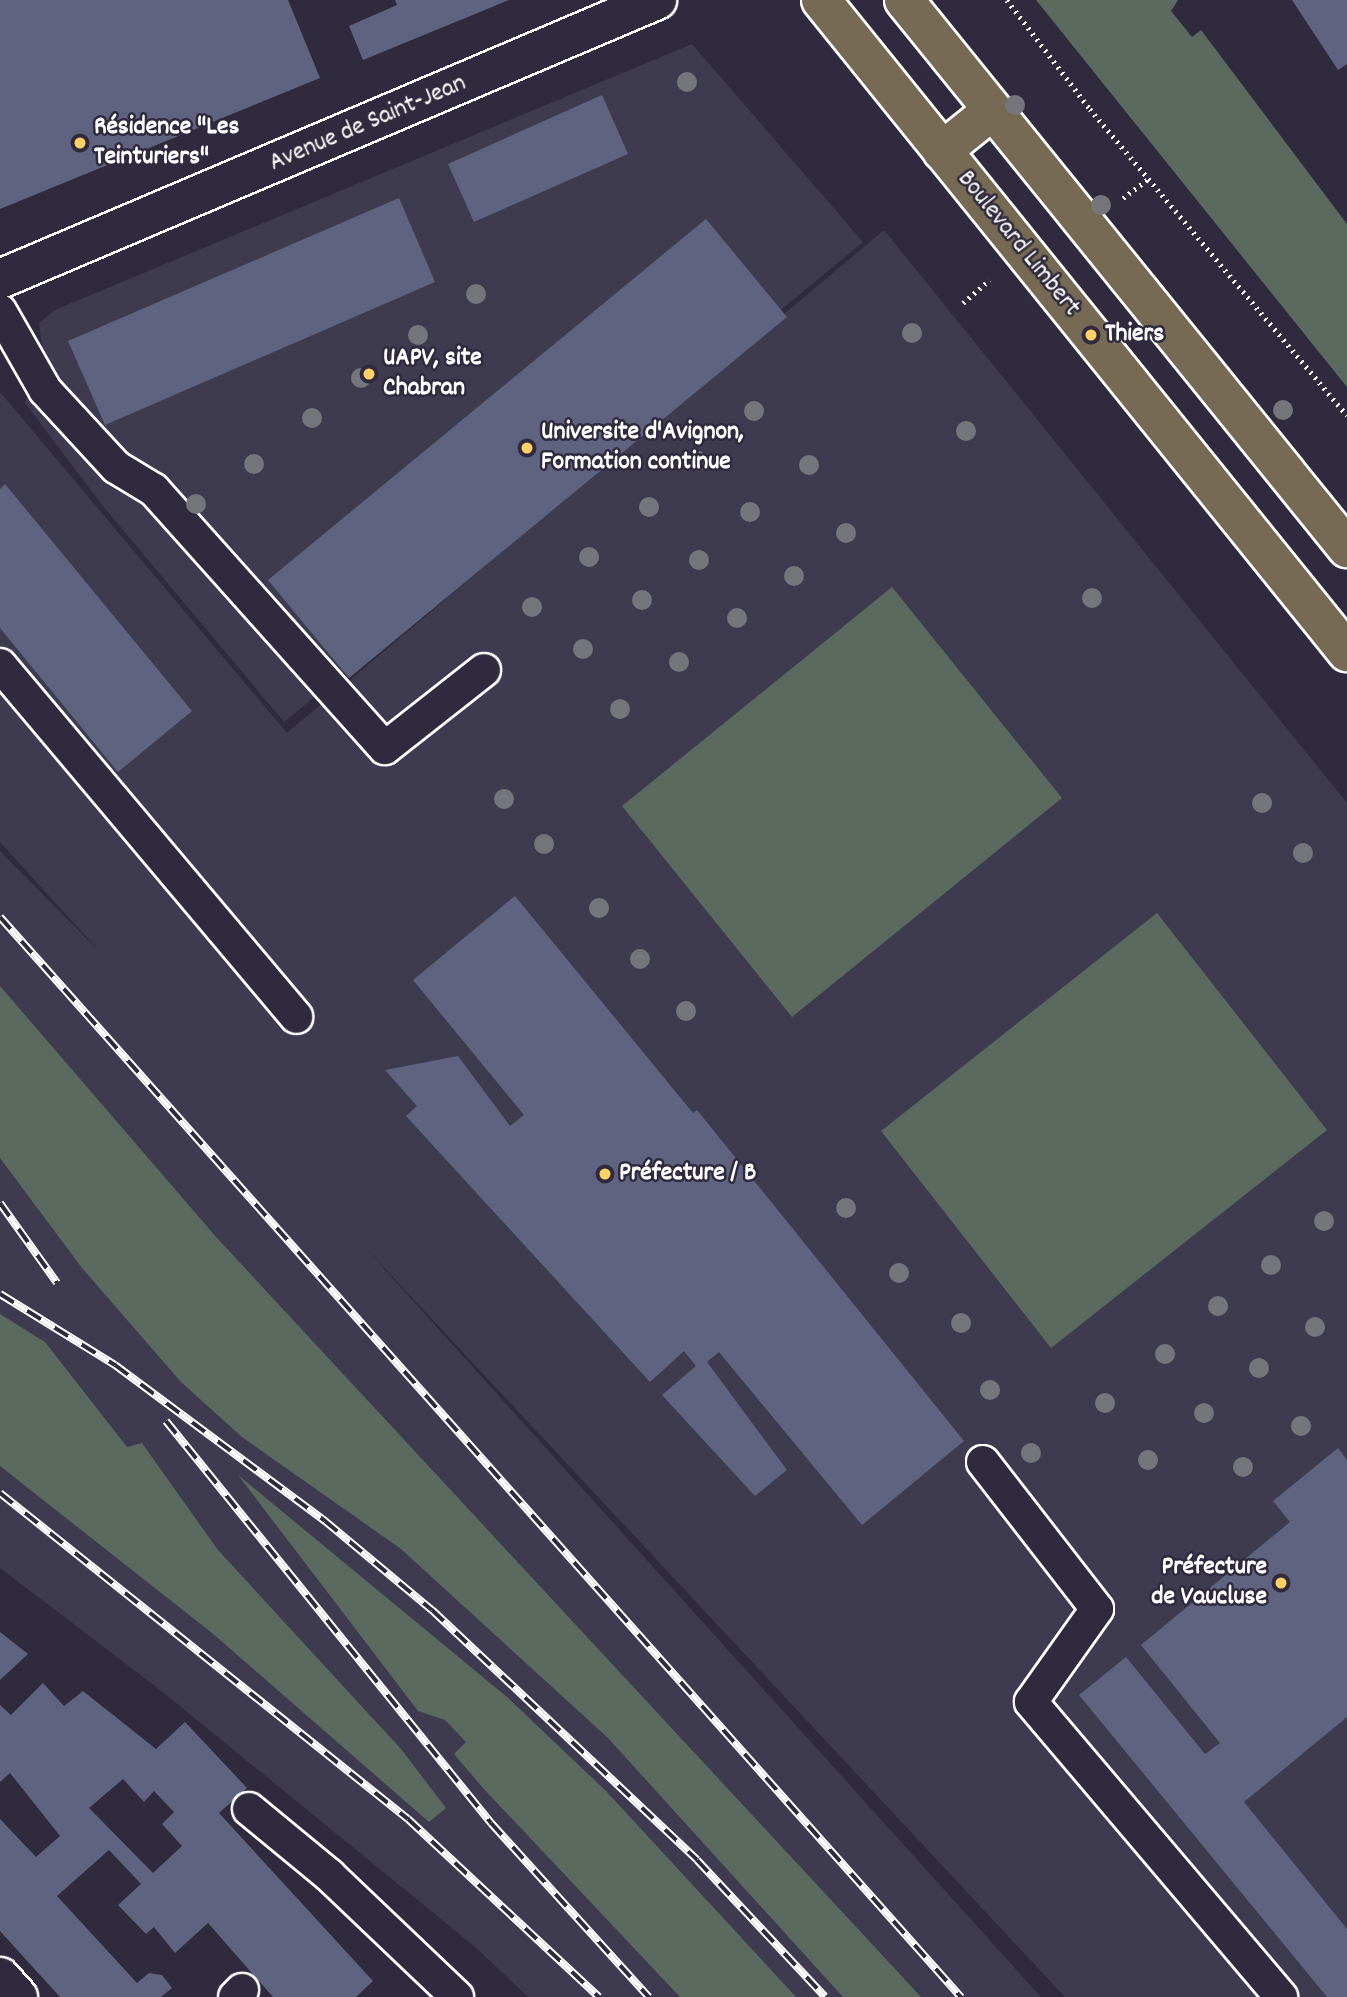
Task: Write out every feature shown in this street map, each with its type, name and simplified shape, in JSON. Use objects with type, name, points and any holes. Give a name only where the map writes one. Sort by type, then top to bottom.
[{"type":"main road","name":"Boulevard Limbert","points":[[821,0],[1347,652]]},
{"type":"main road","points":[[905,0],[1347,548]]},
{"type":"main road","points":[[943,151],[993,110]]},
{"type":"street","name":"Avenue de Saint-Jean","points":[[0,279],[657,0]]},
{"type":"street","points":[[0,1977],[18,1997]]},
{"type":"lane","points":[[0,311],[45,390],[116,467],[154,490],[385,748],[484,670]]},
{"type":"lane","points":[[0,665],[296,1017]]},
{"type":"lane","points":[[983,1462],[1097,1609],[1031,1702],[1281,1997]]},
{"type":"lane","points":[[249,1810],[329,1875],[457,1997]]},
{"type":"path","points":[[1006,0],[1090,109],[1347,415]]},
{"type":"shaded area","name":"UAPV, site Chabran","points":[[692,44],[863,242],[284,722],[102,505],[25,403],[42,346],[39,323],[55,310]]},
{"type":"shaded area","name":"Préfecture de Vaucluse","points":[[884,230],[1347,803],[1347,1997],[1065,1997],[360,1242],[1041,1997],[528,1997],[474,1946],[159,1689],[0,1568],[0,851],[102,954],[0,842],[0,392],[287,733]]},
{"type":"green space","points":[[1036,0],[1178,0],[1171,11],[1192,37],[1201,30],[1347,224],[1347,387]]},
{"type":"green space","points":[[892,587],[1062,798],[792,1017],[622,806]]},
{"type":"green space","points":[[1157,913],[1327,1130],[1051,1348],[881,1131]]},
{"type":"green space","points":[[0,986],[217,1238],[921,1997],[843,1997],[608,1738],[401,1549],[242,1437],[181,1382],[82,1268],[0,1158]]},
{"type":"green space","points":[[0,1314],[45,1342],[127,1447],[142,1443],[218,1550],[401,1749],[446,1808],[429,1822],[212,1633],[0,1466]]},
{"type":"green space","points":[[238,1475],[507,1697],[606,1791],[796,1997],[680,1997],[454,1754],[466,1742],[445,1720],[418,1711]]},
{"type":"building","name":"Résidence \"Les Teinturiers\"","points":[[0,0],[288,0],[320,78],[0,209]]},
{"type":"building","points":[[395,0],[509,0],[363,60],[349,26],[397,5]]},
{"type":"building","points":[[1292,0],[1347,0],[1347,64],[1338,70]]},
{"type":"building","points":[[602,95],[628,154],[474,222],[448,164]]},
{"type":"building","points":[[399,198],[435,282],[105,425],[68,341]]},
{"type":"building","name":"Universite d'Avignon, Formation continue","points":[[706,219],[787,317],[349,678],[268,580]]},
{"type":"building","points":[[5,484],[192,711],[118,772],[0,628],[0,489]]},
{"type":"building","name":"Préfecture / B","points":[[515,896],[693,1113],[697,1110],[964,1441],[862,1525],[719,1352],[707,1362],[787,1470],[755,1496],[662,1395],[696,1366],[684,1351],[650,1382],[406,1116],[417,1106],[385,1070],[458,1056],[510,1126],[524,1115],[413,980]]},
{"type":"building","name":"Préfecture de Vaucluse","points":[[1338,1448],[1347,1460],[1347,1717],[1244,1802],[1347,1929],[1347,1997],[1327,1997],[1079,1695],[1126,1657],[1205,1754],[1220,1743],[1141,1645],[1290,1522],[1273,1501]]},
{"type":"building","points":[[0,1632],[28,1654],[0,1680]]},
{"type":"building","points":[[43,1683],[64,1706],[83,1691],[156,1749],[185,1722],[247,1788],[219,1813],[373,1981],[356,1997],[273,1997],[208,1923],[175,1953],[154,1927],[146,1934],[118,1905],[141,1884],[109,1850],[57,1896],[137,1983],[149,1973],[162,1975],[172,1988],[161,1997],[60,1997],[0,1931],[0,1819],[36,1857],[60,1836],[10,1773],[0,1782],[0,1705],[11,1715]],"holes":[[[123,1779],[144,1802],[154,1791],[174,1812],[162,1824],[182,1846],[153,1873],[89,1808]]]},
{"type":"railway","points":[[0,917],[961,1997]]},
{"type":"railway","points":[[0,1203],[57,1283]]},
{"type":"railway","points":[[0,1294],[115,1365],[325,1521],[432,1610],[697,1860],[825,1997]]},
{"type":"railway","points":[[166,1421],[491,1823],[649,1997]]},
{"type":"railway","points":[[0,1493],[408,1819],[599,1997]]},
{"type":"place","name":"Résidence \"Les Teinturiers\"","points":[[80,143]]},
{"type":"place","name":"Thiers","points":[[1091,335]]},
{"type":"place","name":"UAPV, site Chabran","points":[[369,374]]},
{"type":"place","name":"Universite d'Avignon, Formation continue","points":[[527,448]]},
{"type":"place","name":"Préfecture / B","points":[[605,1174]]},
{"type":"place","name":"Préfecture de Vaucluse","points":[[1281,1583]]}]
